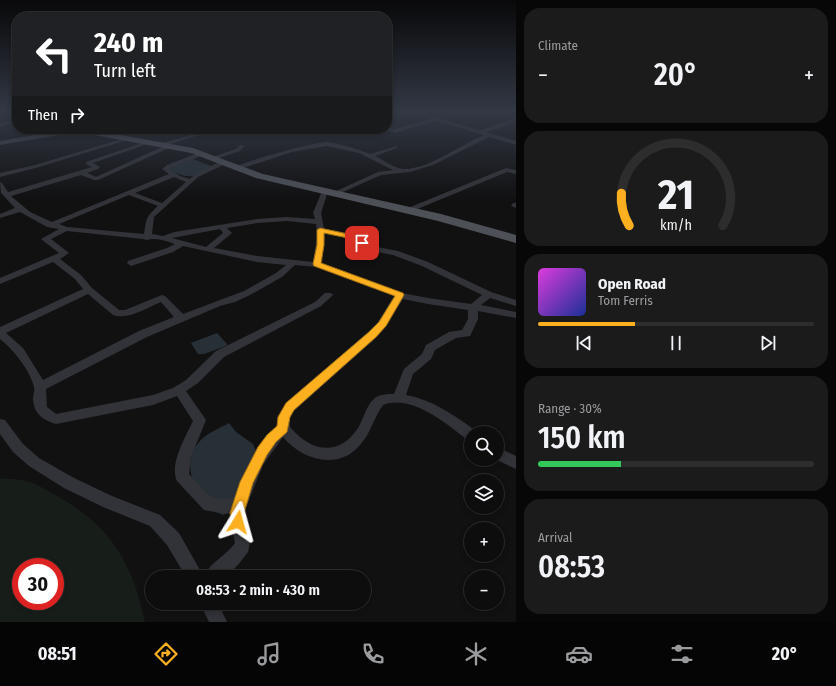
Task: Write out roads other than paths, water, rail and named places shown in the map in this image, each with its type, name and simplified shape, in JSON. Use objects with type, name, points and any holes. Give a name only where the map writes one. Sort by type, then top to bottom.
[{"type":"main road","points":[[0,143],[11,141]]},
{"type":"main road","points":[[132,141],[165,146],[200,154],[260,176],[407,210],[516,239]]},
{"type":"street","points":[[0,175],[37,166],[121,141]]},
{"type":"street","points":[[82,173],[96,179],[128,166],[165,146],[180,141]]},
{"type":"street","points":[[317,264],[320,245],[320,226],[317,213],[330,193],[380,174],[431,164],[476,141]]},
{"type":"street","points":[[6,195],[82,173],[97,167],[89,163],[147,143]]},
{"type":"street","points":[[237,168],[291,151],[322,144],[346,147],[370,156],[401,171]]},
{"type":"street","points":[[213,158],[238,150],[242,146]]},
{"type":"street","points":[[370,156],[395,147]]},
{"type":"street","points":[[191,181],[173,175],[165,170],[165,168],[200,154]]},
{"type":"street","points":[[146,238],[149,220],[163,206],[196,176],[224,163]]},
{"type":"street","points":[[407,210],[506,170],[516,172]]},
{"type":"street","points":[[50,225],[173,175]]},
{"type":"street","points":[[0,184],[6,195],[21,209],[50,225],[66,229],[146,238],[164,238],[256,259],[317,264],[339,274],[400,295],[516,315]]},
{"type":"street","points":[[129,193],[163,206]]},
{"type":"street","points":[[0,216],[21,209]]},
{"type":"street","points":[[164,238],[174,234],[257,221],[287,219],[320,226],[345,235],[375,249],[395,253],[425,264],[488,294],[516,302]]},
{"type":"street","points":[[208,249],[228,233],[222,227]]},
{"type":"street","points":[[0,281],[35,268],[66,253],[45,239],[66,229]]},
{"type":"street","points":[[130,263],[170,250],[183,243]]},
{"type":"street","points":[[54,258],[78,277],[89,290],[117,313],[126,313],[162,298],[181,318]]},
{"type":"street","points":[[40,387],[143,334],[217,303],[232,300],[247,294],[279,275],[293,263]]},
{"type":"street","points":[[89,290],[0,333],[18,348],[27,359],[40,387],[42,411],[46,416],[56,419],[153,400],[167,395],[190,383],[211,361],[220,354],[318,304],[328,295]]},
{"type":"street","points":[[399,398],[408,372],[427,356],[430,348],[453,334],[466,333],[473,319],[473,307],[488,294]]},
{"type":"street","points":[[219,570],[241,548],[243,537],[237,517],[247,482],[263,451],[283,428],[284,417],[290,407],[373,334],[382,324],[400,295]]},
{"type":"street","points":[[178,389],[200,420],[184,457],[182,476],[209,505],[226,507],[241,502]]},
{"type":"street","points":[[283,428],[292,439],[302,447],[328,456],[338,454],[347,449],[365,429],[377,403],[380,400],[399,398],[419,402],[434,409],[464,430]]},
{"type":"street","points":[[0,424],[18,448],[34,462],[69,483],[108,502],[155,520],[173,539],[191,570]]},
{"type":"street","points":[[504,457],[516,463]]},
{"type":"street","points":[[212,610],[218,622]]}]
